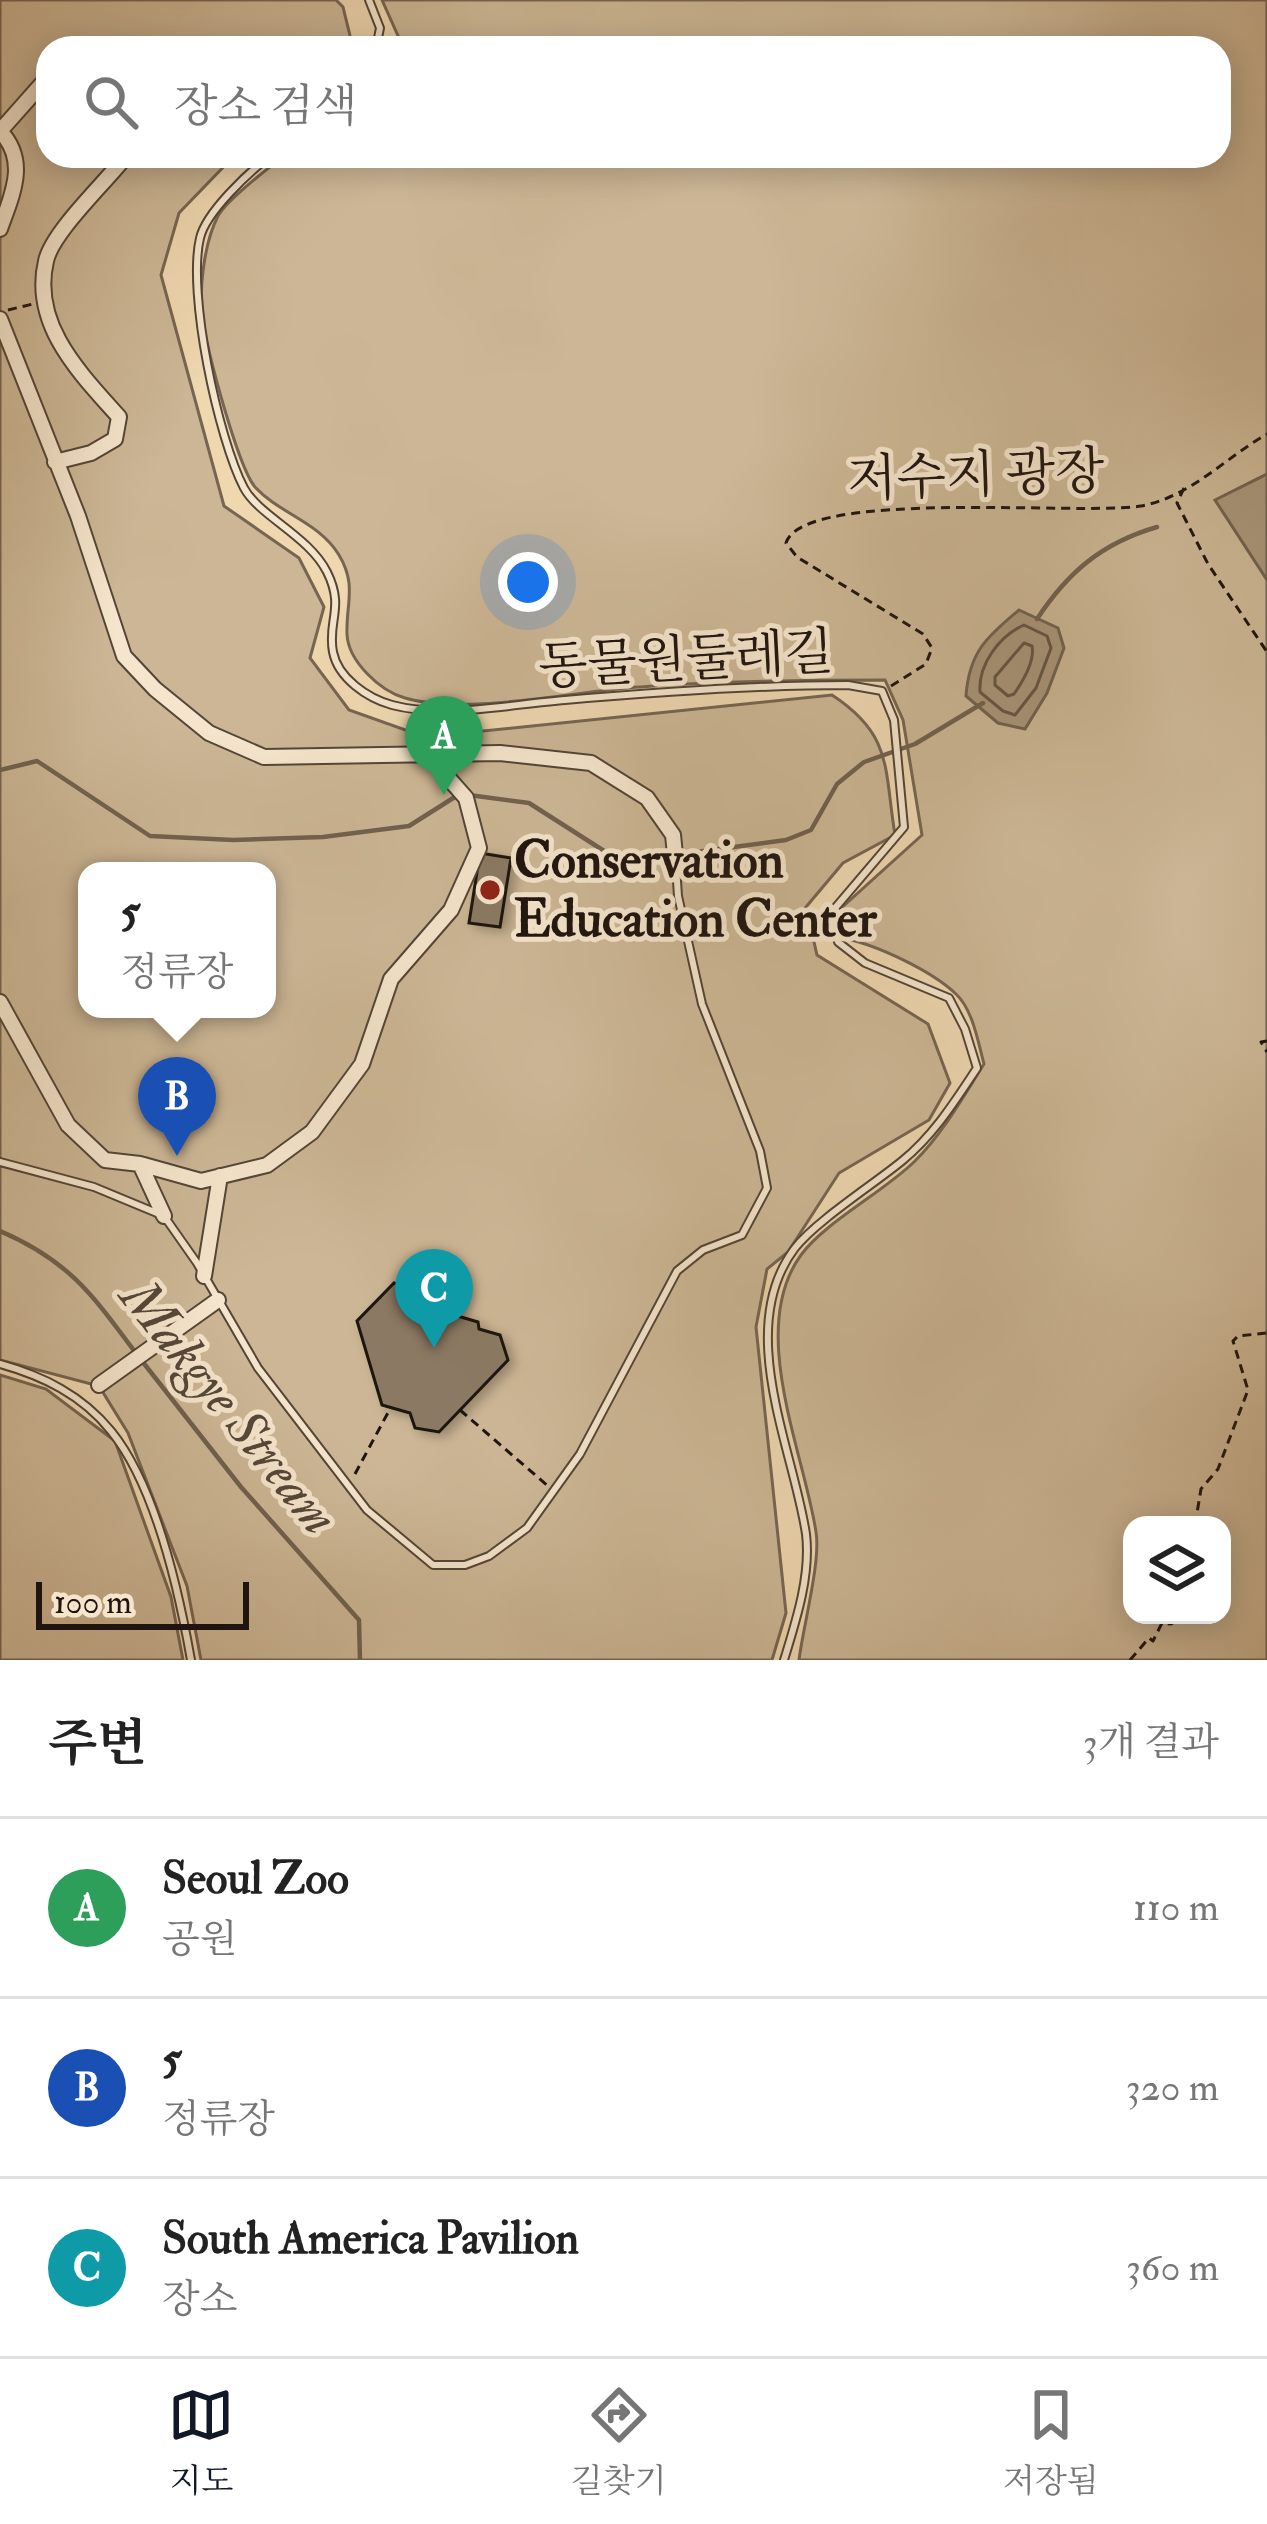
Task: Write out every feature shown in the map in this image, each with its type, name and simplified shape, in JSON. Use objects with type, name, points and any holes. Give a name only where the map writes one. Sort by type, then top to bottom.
[{"type":"street","points":[[0,229],[18,178],[15,154],[0,131],[36,90]]},
{"type":"street","points":[[56,462],[92,454],[115,439],[119,417],[53,333],[45,301],[46,258],[116,168]]},
{"type":"street","points":[[0,316],[78,516],[124,656],[155,689],[209,733],[264,757],[500,753],[591,763],[647,798],[673,835],[676,864]]},
{"type":"street","points":[[0,1002],[68,1125],[105,1160],[201,1181],[267,1165],[312,1132],[362,1064],[392,979],[451,910],[479,848],[461,793],[429,756]]},
{"type":"street","points":[[140,1164],[164,1216]]},
{"type":"street","points":[[204,1276],[220,1176]]},
{"type":"street","points":[[99,1385],[218,1300]]},
{"type":"lane","points":[[369,0],[378,36]]},
{"type":"lane","name":"동물원둘레길","points":[[254,168],[200,234],[197,286],[204,341],[246,492],[325,568],[338,601],[333,651],[356,688],[391,704],[427,709],[821,685],[882,691],[894,720],[904,827],[830,914],[838,943],[865,963],[950,998],[977,1068],[940,1123],[906,1158],[795,1249],[767,1319],[775,1401],[806,1538],[800,1606],[784,1660]]},
{"type":"lane","points":[[0,1162],[94,1187],[164,1216],[258,1368],[368,1510],[433,1565],[465,1565],[489,1556],[527,1528],[580,1454],[677,1271],[703,1250],[742,1235],[767,1188],[760,1151],[702,1004],[678,896],[676,864]]},
{"type":"lane","points":[[0,1364],[39,1375],[76,1398],[111,1431],[134,1468],[177,1585],[190,1660]]},
{"type":"path","points":[[0,316],[45,301]]},
{"type":"path","name":"저수지 광장","points":[[882,691],[917,672],[932,648],[923,634],[797,557],[787,543],[788,535],[800,524],[900,507],[1088,511],[1141,506],[1169,499],[1267,434]]},
{"type":"path","points":[[1184,488],[1177,502],[1197,545],[1267,652]]},
{"type":"path","points":[[1267,1041],[1261,1042],[1267,1052]]},
{"type":"path","points":[[1196,1516],[1201,1489],[1218,1469],[1248,1390],[1233,1341],[1238,1336],[1267,1334]]},
{"type":"path","points":[[349,1486],[391,1407]]},
{"type":"path","points":[[460,1409],[554,1491]]},
{"type":"path","points":[[1130,1660],[1149,1638],[1153,1641],[1162,1624]]},
{"type":"shaded area","points":[[0,0],[336,0],[343,7],[350,36],[36,36],[36,168],[222,168],[179,213],[161,275],[224,506],[299,558],[324,607],[310,658],[349,710],[425,737],[832,695],[876,739],[895,835],[843,863],[806,907],[817,955],[928,1024],[950,1083],[929,1120],[839,1173],[788,1252],[767,1269],[756,1327],[786,1613],[772,1660],[201,1660],[187,1586],[128,1433],[99,1386],[0,1360]]},
{"type":"shaded area","points":[[382,0],[1267,0],[1267,1660],[799,1660],[817,1544],[779,1354],[779,1318],[786,1285],[812,1243],[925,1150],[984,1064],[971,1017],[956,994],[904,960],[846,939],[838,911],[922,835],[903,720],[885,680],[670,685],[458,704],[405,698],[386,689],[359,664],[349,644],[349,585],[339,555],[321,534],[255,487],[239,454],[201,305],[210,237],[223,209],[270,168],[1231,168],[1231,36],[398,36]]},
{"type":"shaded area","points":[[0,1375],[46,1389],[115,1441],[171,1597],[183,1660],[0,1660]]},
{"type":"water","points":[[1267,474],[1267,580],[1215,500]]},
{"type":"water","points":[[1019,610],[1058,628],[1064,648],[1047,693],[1025,729],[998,723],[966,696],[981,647]]},
{"type":"building","name":"Conservation Education Center","points":[[480,853],[511,858],[500,927],[469,923]]},
{"type":"building","points":[[394,1283],[417,1290],[420,1305],[478,1322],[479,1329],[500,1335],[508,1360],[439,1432],[415,1428],[410,1413],[382,1405],[357,1321]]},
{"type":"waterway","points":[[1037,619],[1088,561],[1157,527]]},
{"type":"waterway","points":[[681,854],[786,840],[811,830],[837,784],[864,762],[915,744],[983,703]]},
{"type":"waterway","points":[[0,770],[37,761],[150,836],[323,837],[409,826],[458,795]]},
{"type":"waterway","points":[[469,795],[529,803],[612,856],[669,855]]},
{"type":"waterway","name":"Makgye Stream","points":[[0,1231],[44,1254],[77,1281],[135,1352]]},
{"type":"waterway","name":"Makgye Stream","points":[[142,1361],[241,1487],[359,1620],[360,1660]]},
{"type":"place","name":"Seoul Zoo","points":[[444,795]]},
{"type":"place","name":"Conservation Education Center","points":[[490,890]]},
{"type":"place","name":"5","points":[[177,1156]]},
{"type":"place","name":"South America Pavilion","points":[[434,1348]]}]
